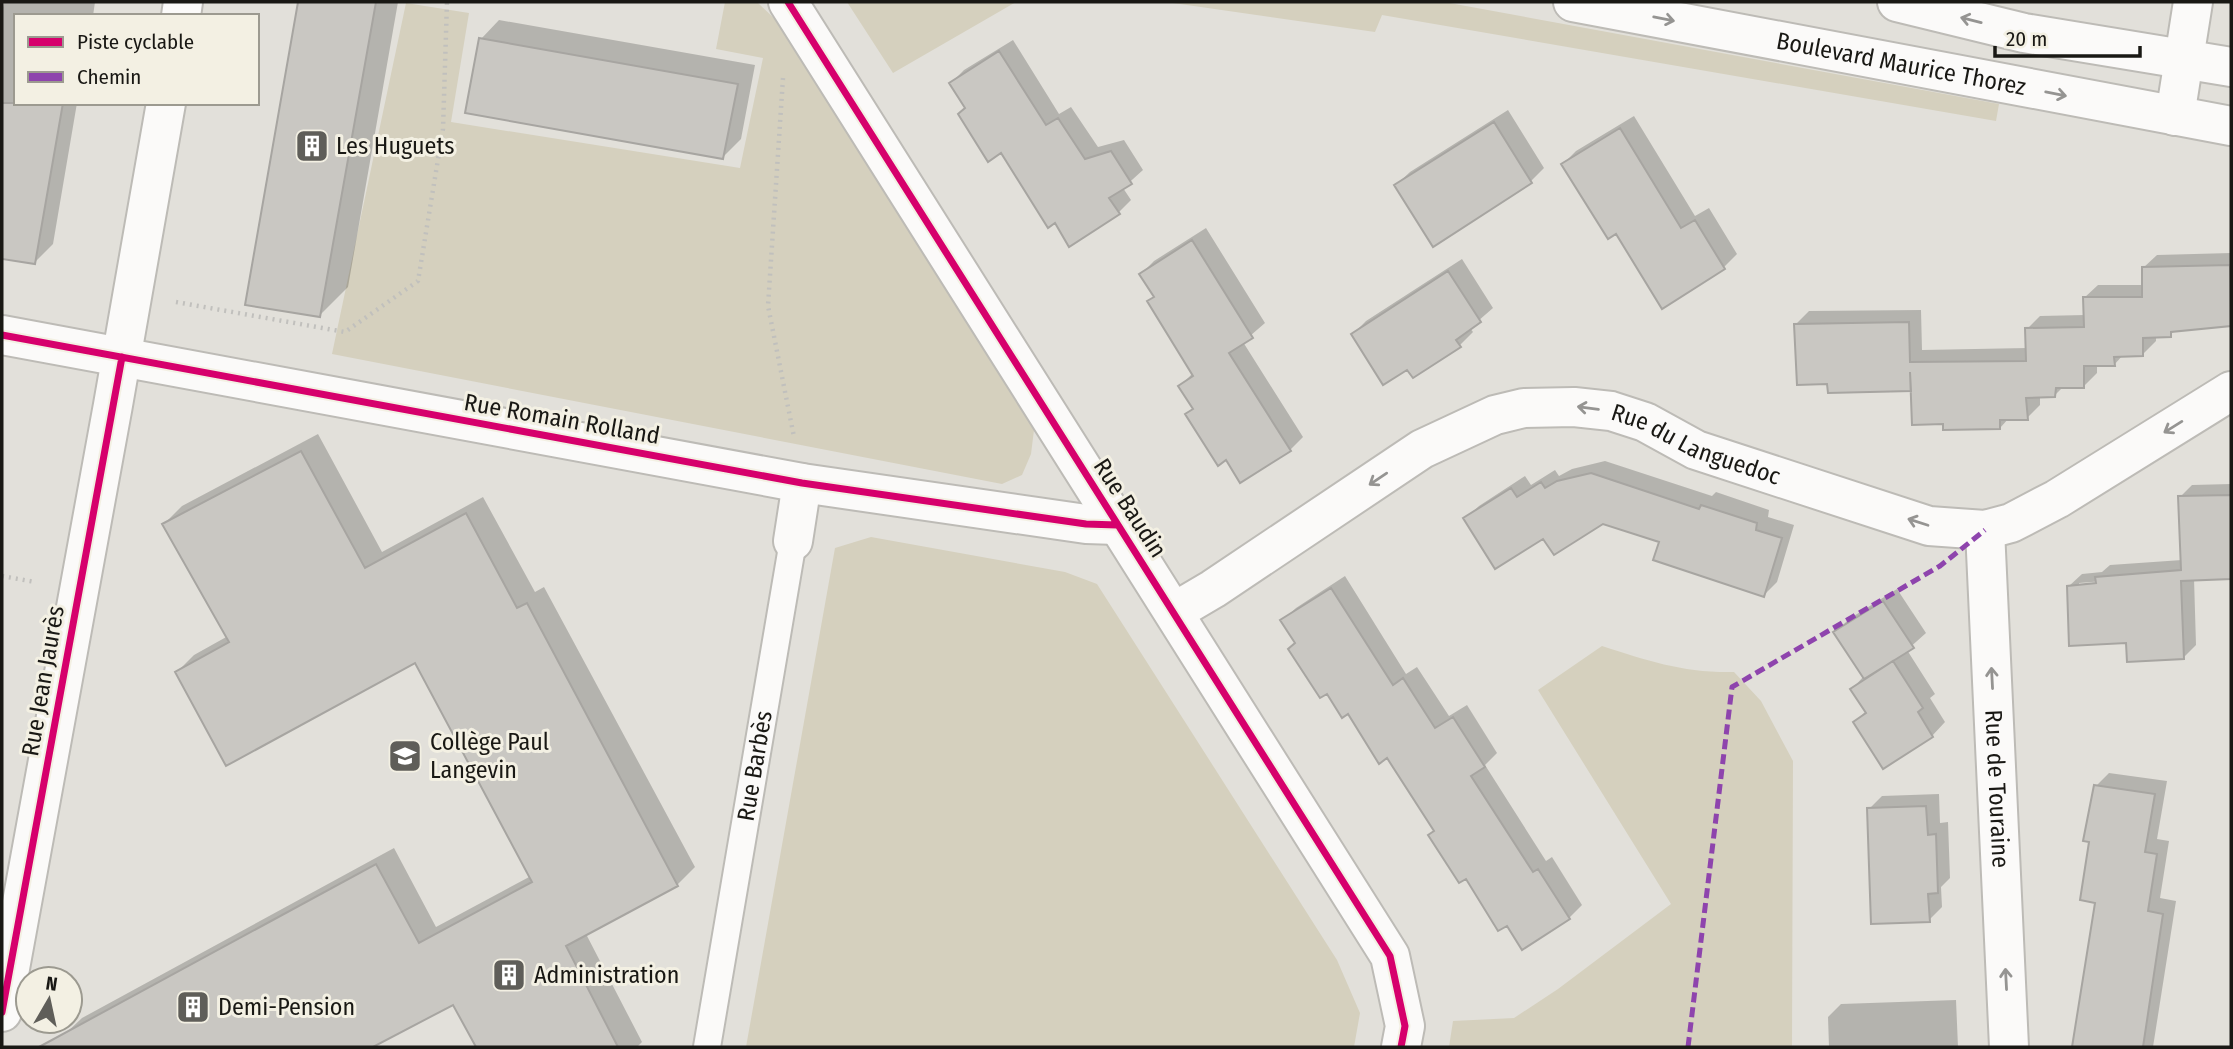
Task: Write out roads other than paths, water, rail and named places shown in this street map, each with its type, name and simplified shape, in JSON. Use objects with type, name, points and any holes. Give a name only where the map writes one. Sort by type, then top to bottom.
[{"type":"street","name":"Rue Baudin","points":[[788,2],[1390,956],[1405,1026],[1401,1047]]},
{"type":"street","name":"Boulevard Maurice Thorez","points":[[1573,2],[2231,126]]},
{"type":"street","points":[[1897,2],[2024,33],[2231,67]]},
{"type":"street","points":[[2175,116],[2193,2]]},
{"type":"street","name":"Rue Jean Jaurès","points":[[2,1012],[166,105]]},
{"type":"street","name":"Rue Romain Rolland","points":[[2,335],[803,483],[1086,524],[1117,525]]},
{"type":"street","name":"Rue du Languedoc","points":[[1174,612],[1213,589],[1422,449],[1495,415],[1524,408],[1574,407],[1611,411],[1645,422],[1696,450],[1929,526],[1985,530],[2011,523],[2057,499],[2231,391]]},
{"type":"street","name":"Rue Barbès","points":[[793,541],[803,483]]},
{"type":"street","name":"Rue de Touraine","points":[[1985,530],[2009,1047]]},
{"type":"lane","name":"Rue Barbès","points":[[707,1047],[793,541]]},
{"type":"place","name":"Les Huguets","points":[[312,146]]},
{"type":"place","name":"Collège Paul Langevin","points":[[405,756]]},
{"type":"place","name":"Administration","points":[[509,975]]},
{"type":"place","name":"Demi-Pension","points":[[193,1007]]}]
